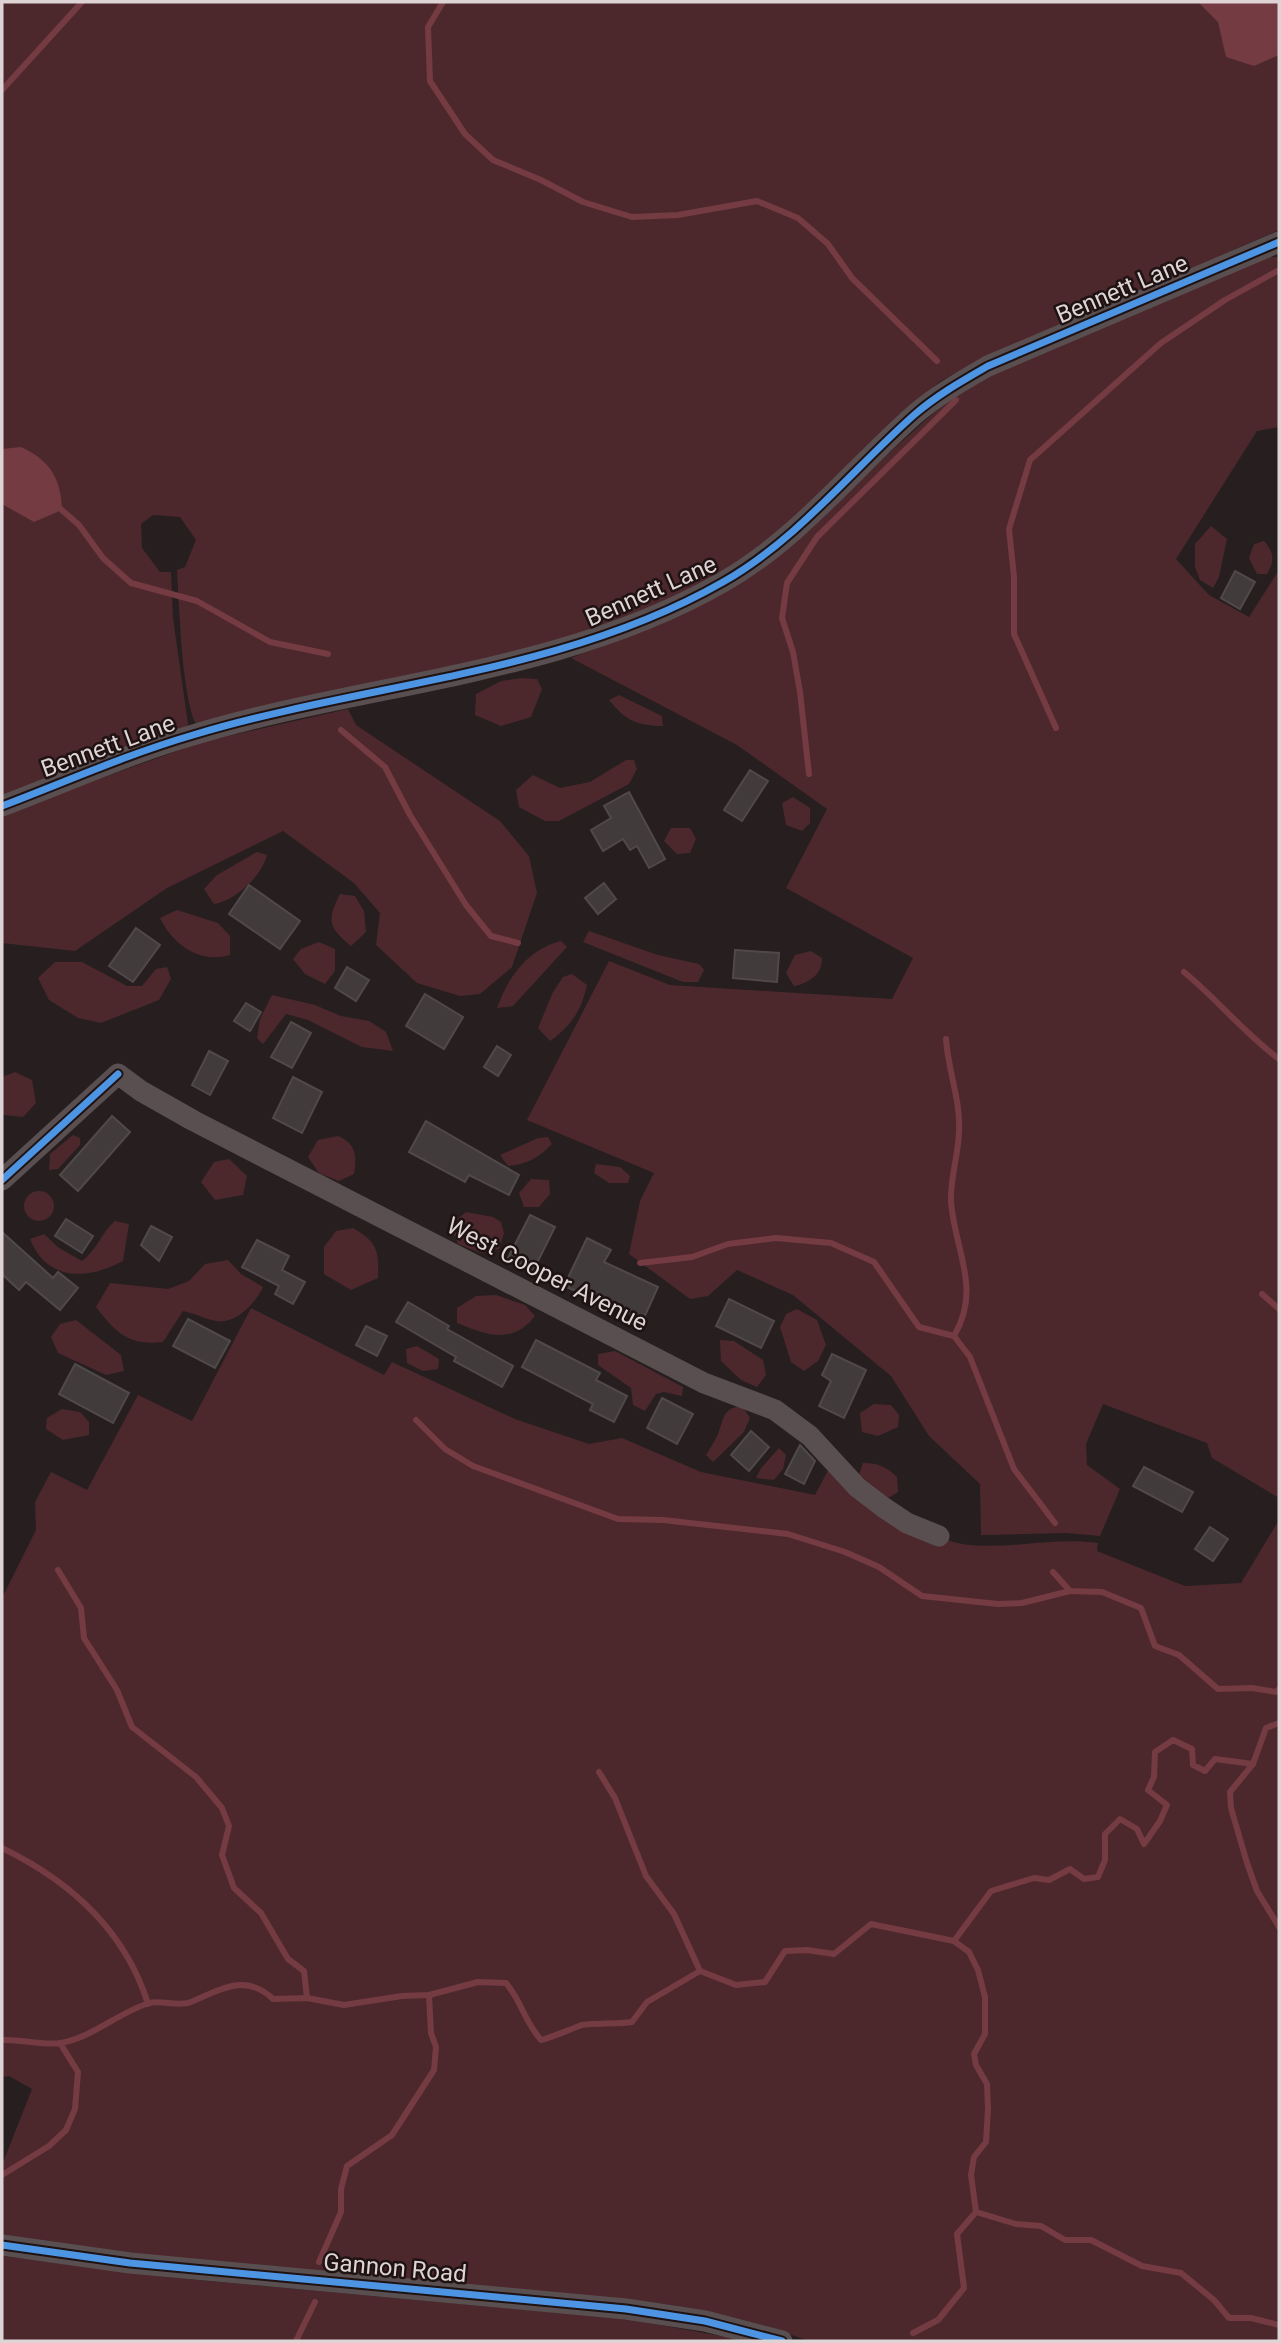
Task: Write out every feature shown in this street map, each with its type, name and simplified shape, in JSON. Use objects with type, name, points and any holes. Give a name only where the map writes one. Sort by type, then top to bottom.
[{"type":"street","name":"Bennett Lane","points":[[2,806],[194,734],[566,649],[654,615],[724,582],[778,544],[915,414],[950,387],[988,366],[1279,242]]},
{"type":"street","name":"West Cooper Avenue","points":[[2,1180],[118,1074],[141,1091],[194,1121],[586,1324],[704,1383],[775,1410],[810,1436],[857,1488],[907,1522],[939,1536]]},
{"type":"street","name":"Gannon Road","points":[[2,2245],[130,2263],[626,2309],[705,2321],[782,2341]]},
{"type":"shaded area","points":[[2,2],[1279,2],[1279,230],[975,363],[942,380],[781,528],[722,571],[686,591],[609,624],[489,659],[196,724],[184,673],[177,570],[185,567],[196,540],[180,517],[153,515],[141,524],[142,548],[160,572],[171,572],[173,618],[188,724],[186,729],[2,799]]},
{"type":"shaded area","points":[[1198,2],[1279,2],[1279,55],[1254,66],[1226,57],[1218,22]]},
{"type":"shaded area","points":[[1268,257],[1279,257],[1279,427],[1257,431],[1176,559],[1209,595],[1249,617],[1279,570],[1279,1498],[1212,1458],[1207,1443],[1103,1404],[1086,1444],[1087,1465],[1120,1489],[1100,1536],[1066,1533],[981,1535],[980,1484],[929,1436],[891,1376],[793,1295],[737,1270],[708,1296],[690,1299],[629,1254],[640,1201],[654,1173],[527,1120],[609,961],[670,985],[892,999],[913,958],[786,888],[827,809],[737,745],[571,658],[659,623],[878,463],[948,400],[991,374]]},
{"type":"shaded area","points":[[21,447],[46,464],[56,480],[61,499],[62,510],[34,522],[2,504],[2,449]]},
{"type":"shaded area","points":[[1211,526],[1227,539],[1219,577],[1213,588],[1200,580],[1195,567],[1195,544]]},
{"type":"shaded area","points":[[1264,541],[1270,549],[1272,561],[1267,574],[1257,574],[1249,558],[1254,544]]},
{"type":"shaded area","points":[[537,679],[542,689],[531,717],[501,726],[475,715],[476,694],[501,681]]},
{"type":"shaded area","points":[[619,695],[662,716],[663,726],[646,725],[626,717],[609,700]]},
{"type":"shaded area","points":[[348,709],[356,725],[500,821],[529,856],[537,893],[512,967],[480,994],[460,996],[417,983],[376,945],[380,913],[354,883],[283,831],[167,888],[75,951],[2,943],[2,814],[202,742]]},
{"type":"shaded area","points":[[626,760],[634,760],[637,769],[629,784],[559,821],[545,821],[519,807],[516,790],[533,775],[560,788],[590,782]]},
{"type":"shaded area","points":[[793,797],[810,808],[810,823],[802,831],[786,825],[782,803]]},
{"type":"shaded area","points":[[671,828],[690,828],[696,839],[690,853],[677,854],[664,841]]},
{"type":"shaded area","points":[[257,852],[267,855],[254,879],[239,893],[214,904],[204,889],[217,875]]},
{"type":"shaded area","points":[[340,894],[355,896],[364,911],[366,932],[351,946],[338,934],[332,923],[333,911]]},
{"type":"shaded area","points":[[177,910],[218,923],[230,936],[230,955],[208,957],[180,944],[160,918]]},
{"type":"shaded area","points":[[589,931],[658,955],[699,964],[704,970],[698,982],[683,982],[583,942]]},
{"type":"shaded area","points":[[561,941],[567,947],[513,1006],[497,1008],[513,975],[521,966],[539,950]]},
{"type":"shaded area","points":[[319,942],[335,949],[335,971],[325,984],[305,974],[293,959],[301,949]]},
{"type":"shaded area","points":[[811,951],[822,958],[820,969],[805,983],[794,986],[786,973],[795,955]]},
{"type":"shaded area","points":[[55,962],[82,962],[127,986],[142,986],[156,969],[167,967],[171,979],[159,1000],[101,1023],[78,1018],[49,1000],[38,978]]},
{"type":"shaded area","points":[[572,974],[587,985],[585,994],[574,1017],[550,1041],[538,1028],[553,992],[563,977]]},
{"type":"shaded area","points":[[272,995],[315,1005],[341,1016],[369,1021],[386,1032],[393,1051],[362,1047],[308,1020],[286,1014],[263,1044],[257,1038],[260,1019]]},
{"type":"shaded area","points":[[15,1072],[32,1080],[36,1103],[23,1117],[4,1115],[2,1111],[2,1077]]},
{"type":"shaded area","points":[[73,1135],[80,1138],[80,1145],[58,1169],[49,1170],[50,1154]]},
{"type":"shaded area","points":[[338,1136],[349,1142],[354,1151],[355,1162],[354,1174],[339,1181],[319,1173],[308,1157],[318,1140]]},
{"type":"shaded area","points":[[548,1137],[552,1144],[527,1162],[508,1166],[500,1155],[538,1138]]},
{"type":"shaded area","points":[[229,1159],[247,1176],[243,1195],[215,1200],[201,1182],[214,1162]]},
{"type":"shaded area","points":[[596,1164],[620,1167],[630,1176],[628,1183],[609,1183],[594,1173]]},
{"type":"shaded area","points":[[531,1179],[549,1180],[550,1194],[539,1207],[524,1207],[519,1193]]},
{"type":"shaded area","points":[[39,1191],[50,1195],[54,1206],[50,1217],[39,1221],[28,1217],[24,1206],[28,1195]]},
{"type":"shaded area","points":[[466,1212],[493,1217],[501,1222],[504,1233],[499,1249],[481,1253],[458,1244],[450,1225]]},
{"type":"shaded area","points":[[115,1221],[129,1224],[123,1261],[96,1272],[83,1274],[58,1270],[37,1253],[30,1239],[44,1234],[59,1248],[82,1261]]},
{"type":"shaded area","points":[[353,1228],[375,1248],[378,1278],[351,1290],[324,1274],[324,1247],[336,1231]]},
{"type":"shaded area","points":[[228,1260],[241,1274],[263,1287],[244,1312],[230,1320],[216,1321],[183,1311],[163,1342],[151,1343],[124,1336],[96,1307],[110,1283],[168,1289],[189,1281],[205,1264]]},
{"type":"shaded area","points":[[496,1295],[525,1305],[535,1316],[518,1331],[499,1335],[457,1323],[457,1308],[476,1296]]},
{"type":"shaded area","points":[[251,1308],[384,1375],[392,1362],[515,1419],[589,1444],[622,1438],[701,1472],[815,1495],[831,1465],[915,1525],[951,1541],[969,1545],[1001,1546],[1066,1541],[1098,1543],[1097,1551],[1185,1586],[1241,1583],[1279,1520],[1279,2341],[810,2341],[757,2324],[132,2255],[2,2236],[2,2165],[32,2089],[9,2076],[2,2077],[2,1598],[36,1530],[35,1502],[51,1472],[87,1490],[138,1395],[192,1421]]},
{"type":"shaded area","points":[[797,1309],[817,1320],[826,1345],[818,1361],[804,1371],[791,1362],[780,1327],[786,1314]]},
{"type":"shaded area","points":[[76,1320],[121,1355],[124,1371],[106,1375],[58,1353],[51,1337],[60,1324]]},
{"type":"shaded area","points":[[720,1340],[734,1341],[763,1360],[766,1375],[757,1387],[741,1380],[721,1361]]},
{"type":"shaded area","points":[[417,1346],[439,1359],[438,1369],[423,1371],[407,1363],[406,1349]]},
{"type":"shaded area","points":[[615,1351],[683,1387],[682,1396],[664,1392],[656,1394],[645,1411],[633,1405],[631,1388],[598,1365],[598,1354]]},
{"type":"shaded area","points":[[874,1404],[891,1405],[899,1415],[898,1427],[878,1436],[862,1432],[860,1413]]},
{"type":"shaded area","points":[[742,1406],[750,1418],[744,1432],[713,1462],[706,1455],[717,1437],[725,1415],[731,1409]]},
{"type":"shaded area","points":[[62,1409],[80,1412],[89,1422],[89,1435],[63,1440],[46,1429],[47,1418]]},
{"type":"shaded area","points":[[779,1448],[786,1455],[783,1469],[774,1480],[756,1478],[761,1468]]},
{"type":"shaded area","points":[[863,1463],[886,1468],[897,1477],[898,1492],[888,1498],[859,1475]]},
{"type":"shaded area","points":[[2,2256],[197,2280],[627,2319],[749,2341],[2,2341]]},
{"type":"building","points":[[1235,571],[1255,582],[1240,609],[1221,598]]},
{"type":"building","points":[[750,770],[768,781],[742,821],[724,810]]},
{"type":"building","points":[[629,792],[665,859],[649,868],[637,846],[630,850],[623,839],[603,851],[591,830],[611,818],[604,806]]},
{"type":"building","points":[[604,883],[616,899],[598,914],[585,898]]},
{"type":"building","points":[[249,885],[300,921],[280,949],[229,914]]},
{"type":"building","points":[[136,928],[160,945],[133,982],[109,966]]},
{"type":"building","points":[[735,950],[779,953],[777,982],[733,978]]},
{"type":"building","points":[[347,967],[369,980],[356,1001],[335,988]]},
{"type":"building","points":[[425,994],[463,1017],[444,1049],[406,1026]]},
{"type":"building","points":[[246,1003],[261,1012],[250,1031],[234,1021]]},
{"type":"building","points":[[291,1022],[311,1033],[292,1068],[271,1057]]},
{"type":"building","points":[[497,1046],[511,1055],[498,1076],[484,1067]]},
{"type":"building","points":[[209,1051],[228,1061],[210,1095],[192,1085]]},
{"type":"building","points":[[293,1077],[322,1092],[302,1133],[273,1118]]},
{"type":"building","points":[[112,1116],[130,1132],[78,1191],[60,1175]]},
{"type":"building","points":[[426,1121],[519,1175],[509,1195],[469,1175],[465,1182],[409,1152]]},
{"type":"building","points":[[530,1215],[555,1227],[533,1271],[508,1258]]},
{"type":"building","points":[[66,1219],[93,1236],[82,1253],[55,1236]]},
{"type":"building","points":[[151,1226],[172,1237],[159,1261],[141,1245]]},
{"type":"building","points":[[2,1232],[53,1278],[58,1272],[78,1288],[60,1310],[26,1282],[19,1290],[2,1274]]},
{"type":"building","points":[[587,1238],[611,1250],[604,1262],[658,1287],[643,1320],[564,1286]]},
{"type":"building","points":[[257,1240],[289,1256],[282,1270],[305,1282],[293,1304],[275,1294],[279,1286],[242,1267]]},
{"type":"building","points":[[729,1299],[774,1321],[761,1348],[716,1326]]},
{"type":"building","points":[[408,1302],[449,1326],[447,1329],[513,1366],[502,1387],[454,1361],[456,1357],[396,1322]]},
{"type":"building","points":[[188,1319],[230,1341],[215,1368],[173,1346]]},
{"type":"building","points":[[366,1326],[387,1336],[377,1356],[356,1345]]},
{"type":"building","points":[[536,1340],[600,1373],[596,1380],[627,1396],[614,1422],[590,1410],[593,1404],[522,1367]]},
{"type":"building","points":[[832,1354],[866,1370],[844,1418],[819,1406],[831,1381],[822,1375]]},
{"type":"building","points":[[75,1364],[129,1393],[113,1423],[59,1394]]},
{"type":"building","points":[[662,1398],[693,1414],[677,1444],[647,1428]]},
{"type":"building","points":[[751,1431],[769,1447],[749,1471],[731,1455]]},
{"type":"building","points":[[800,1445],[815,1461],[804,1484],[785,1474]]},
{"type":"building","points":[[1144,1467],[1193,1492],[1182,1512],[1133,1486]]},
{"type":"building","points":[[1210,1527],[1228,1539],[1213,1561],[1195,1549]]},
{"type":"waterway","points":[[2,90],[82,2]]},
{"type":"waterway","points":[[443,2],[428,27],[430,81],[465,134],[493,160],[541,180],[583,202],[632,217],[678,215],[757,201],[798,218],[828,244],[852,278],[937,361]]},
{"type":"waterway","points":[[1056,728],[1014,634],[1014,577],[1009,529],[1030,460],[1161,343],[1225,300],[1279,270]]},
{"type":"waterway","points":[[809,774],[800,692],[793,652],[782,618],[787,583],[817,537],[956,400]]},
{"type":"waterway","points":[[56,505],[79,525],[103,558],[131,583],[197,601],[270,642],[328,654]]},
{"type":"waterway","points":[[341,730],[385,767],[410,815],[466,905],[491,936],[518,943]]},
{"type":"waterway","points":[[1184,972],[1279,1059]]},
{"type":"waterway","points":[[946,1039],[959,1121],[951,1202],[966,1286],[962,1319],[954,1336]]},
{"type":"waterway","points":[[640,1263],[692,1257],[728,1244],[776,1238],[831,1243],[874,1262],[919,1327],[954,1336],[970,1357],[1014,1469],[1055,1523]]},
{"type":"waterway","points":[[1262,1294],[1279,1309]]},
{"type":"waterway","points":[[416,1420],[445,1449],[473,1466],[618,1519],[663,1520],[788,1534],[845,1552],[879,1567],[922,1596],[998,1604],[1022,1603],[1070,1591]]},
{"type":"waterway","points":[[58,1570],[81,1608],[84,1638],[117,1690],[132,1727],[196,1777],[222,1808],[229,1826],[222,1855],[234,1888],[261,1913],[288,1959],[304,1971],[307,1998]]},
{"type":"waterway","points":[[1053,1572],[1070,1591],[1102,1592],[1141,1608],[1155,1646],[1179,1655],[1218,1689],[1252,1688],[1276,1692],[1279,1689]]},
{"type":"waterway","points":[[2,2040],[61,2043],[84,2036],[149,2003],[186,2003],[223,1988],[243,1985],[263,1991],[273,1999],[307,1998],[344,2005],[402,1996],[429,1995],[478,1982],[506,1983],[541,2040],[582,2025],[632,2022],[647,2002],[700,1971],[736,1985],[765,1982],[785,1951],[807,1950],[834,1954],[871,1924],[954,1941],[991,1891],[1034,1878],[1049,1880],[1070,1869],[1084,1879],[1098,1877],[1105,1860],[1105,1834],[1120,1819],[1137,1829],[1144,1844],[1160,1821],[1167,1805],[1148,1790],[1154,1777],[1155,1752],[1173,1740],[1192,1749],[1193,1765],[1205,1771],[1215,1759],[1253,1764],[1266,1728],[1279,1723]]},
{"type":"waterway","points":[[1253,1764],[1230,1792],[1231,1808],[1257,1891],[1279,1927]]},
{"type":"waterway","points":[[599,1772],[615,1798],[646,1876],[674,1914],[700,1971]]},
{"type":"waterway","points":[[2,1848],[50,1876],[92,1911],[125,1953],[148,2004]]},
{"type":"waterway","points":[[913,2333],[938,2320],[964,2288],[957,2234],[976,2212],[971,2175],[974,2157],[986,2142],[987,2084],[976,2065],[974,2054],[985,2034],[985,1997],[978,1970],[969,1952],[954,1941]]},
{"type":"waterway","points":[[319,2262],[341,2212],[341,2189],[347,2166],[392,2135],[434,2070],[436,2047],[431,2033],[429,1995]]},
{"type":"waterway","points":[[2,2175],[49,2146],[66,2130],[75,2109],[78,2072],[60,2043]]},
{"type":"waterway","points":[[976,2212],[1016,2224],[1041,2226],[1065,2240],[1091,2240],[1142,2266],[1181,2273],[1214,2300],[1229,2318],[1251,2318],[1279,2325]]},
{"type":"waterway","points":[[296,2341],[315,2302]]},
{"type":"cycle path","points":[[2,806],[121,759],[193,735],[260,717],[531,657],[597,638],[661,613],[723,582],[775,546],[823,504],[914,415],[959,383],[988,366],[1279,242]]},
{"type":"cycle path","points":[[2,1180],[118,1074]]},
{"type":"cycle path","points":[[2,2245],[130,2263],[626,2309],[705,2321],[782,2341]]}]
